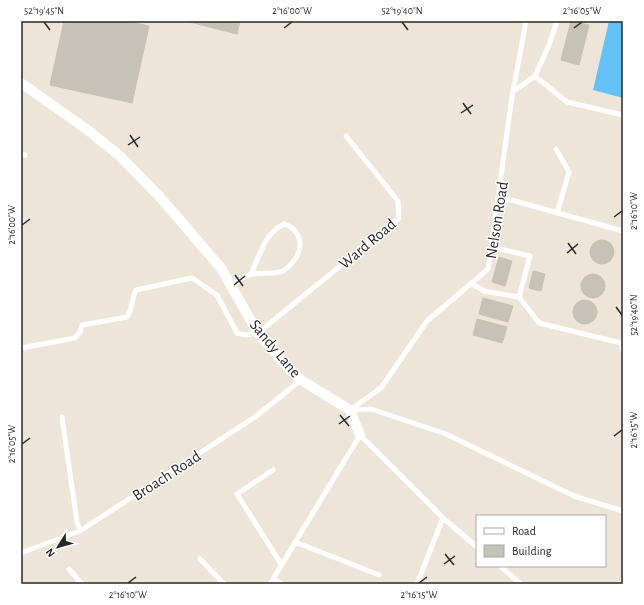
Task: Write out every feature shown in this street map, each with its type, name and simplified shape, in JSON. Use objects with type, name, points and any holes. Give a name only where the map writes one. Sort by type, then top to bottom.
[{"type":"street","name":"Sandy Lane","points":[[21,83],[120,156],[160,197],[216,262],[232,286],[258,333],[289,369],[301,380],[350,410]]},
{"type":"street","points":[[350,410],[360,435]]},
{"type":"lane","name":"Nelson Road","points":[[350,410],[381,388],[427,321],[488,270],[500,197],[514,91],[526,21]]},
{"type":"lane","points":[[514,91],[535,76],[549,45],[556,21]]},
{"type":"lane","points":[[535,76],[567,102],[623,115]]},
{"type":"lane","name":"Ward Road","points":[[258,333],[399,218],[398,201],[346,136]]},
{"type":"lane","points":[[556,149],[570,172],[557,213]]},
{"type":"lane","points":[[500,197],[623,231]]},
{"type":"lane","points":[[232,286],[251,274],[276,273],[284,271],[296,259],[301,245],[299,234],[291,226],[285,224],[278,226],[269,236],[251,274]]},
{"type":"lane","points":[[492,247],[530,256],[519,296]]},
{"type":"lane","points":[[21,348],[75,338],[80,332],[82,325],[127,317],[132,310],[131,300],[136,290],[192,278],[217,295],[237,333],[245,335],[258,333]]},
{"type":"lane","points":[[472,284],[484,291],[519,296],[539,323],[622,343],[623,351]]},
{"type":"lane","name":"Broach Road","points":[[21,553],[80,531],[256,417],[301,380]]},
{"type":"lane","points":[[350,410],[370,409],[446,434],[574,496],[623,512]]},
{"type":"lane","points":[[62,418],[77,522],[80,531]]},
{"type":"lane","points":[[282,584],[271,581],[360,435],[442,518],[476,546]]},
{"type":"lane","points":[[273,470],[236,494],[281,564]]},
{"type":"lane","points":[[417,584],[442,518]]},
{"type":"lane","points":[[295,542],[379,574]]},
{"type":"lane","points":[[200,559],[224,584]]},
{"type":"lane","points":[[501,567],[521,584]]},
{"type":"lane","points":[[69,569],[82,584]]},
{"type":"water","points":[[609,21],[623,21],[623,98],[593,90]]},
{"type":"building","points":[[64,21],[126,21],[149,26],[132,103],[50,85]]},
{"type":"building","points":[[186,21],[240,21],[237,34]]},
{"type":"building","points":[[571,21],[589,25],[579,65],[561,60]]},
{"type":"building","points":[[602,240],[611,243],[614,252],[611,261],[602,264],[593,261],[590,252],[593,243]]},
{"type":"building","points":[[499,257],[512,261],[505,286],[492,282]]},
{"type":"building","points":[[533,271],[545,274],[541,291],[529,288]]},
{"type":"building","points":[[593,274],[602,277],[605,286],[602,295],[593,298],[584,295],[581,286],[584,277]]},
{"type":"building","points":[[483,298],[513,306],[508,322],[479,314]]},
{"type":"building","points":[[585,300],[594,303],[597,312],[594,321],[585,324],[576,321],[573,312],[576,303]]},
{"type":"building","points":[[477,319],[507,327],[502,343],[473,335]]}]
